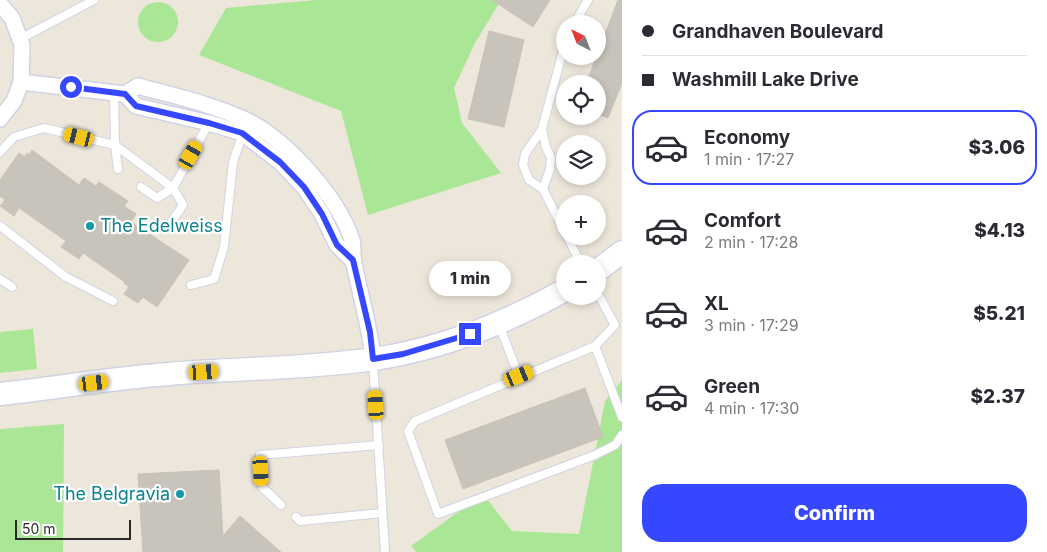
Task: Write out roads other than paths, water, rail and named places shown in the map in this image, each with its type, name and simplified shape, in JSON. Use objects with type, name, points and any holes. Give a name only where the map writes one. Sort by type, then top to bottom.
[{"type":"street","points":[[0,4],[12,18],[22,45],[21,82],[14,101],[0,119]]},
{"type":"street","points":[[21,82],[120,93],[138,86],[210,106],[245,127],[304,187],[322,214],[337,245],[353,260],[370,332],[373,359]]},
{"type":"street","points":[[120,93],[136,106],[209,123],[245,127]]},
{"type":"street","points":[[606,264],[622,252]]},
{"type":"street","points":[[0,394],[168,374],[310,366],[403,354],[498,323],[556,295]]},
{"type":"lane","points":[[20,39],[94,0]]},
{"type":"lane","points":[[579,15],[588,0]]},
{"type":"lane","points":[[556,215],[543,189],[529,180],[523,165],[526,154],[542,129],[559,65]]},
{"type":"lane","points":[[118,169],[115,145],[120,93]]},
{"type":"lane","points":[[141,187],[157,198],[173,188],[209,123]]},
{"type":"lane","points":[[191,285],[214,279],[224,247],[233,162],[245,127]]},
{"type":"lane","points":[[0,152],[14,137],[44,128],[115,145],[173,188],[183,205],[170,224]]},
{"type":"lane","points":[[542,129],[546,147],[551,158],[550,169],[543,189]]},
{"type":"lane","points":[[0,226],[66,277],[113,301]]},
{"type":"lane","points":[[0,279],[12,288]]},
{"type":"lane","points":[[604,305],[615,325],[595,346],[519,376],[415,421],[408,431],[438,514],[596,455],[615,445],[622,435]]},
{"type":"lane","points":[[498,323],[519,376]]},
{"type":"lane","points":[[595,346],[622,417]]},
{"type":"lane","points":[[373,359],[385,552]]},
{"type":"lane","points":[[281,505],[262,487],[260,455],[379,445]]},
{"type":"lane","points":[[296,517],[300,521],[382,513]]},
{"type":"place","name":"The Edelweiss","points":[[90,226]]},
{"type":"place","name":"The Belgravia","points":[[180,494]]}]
